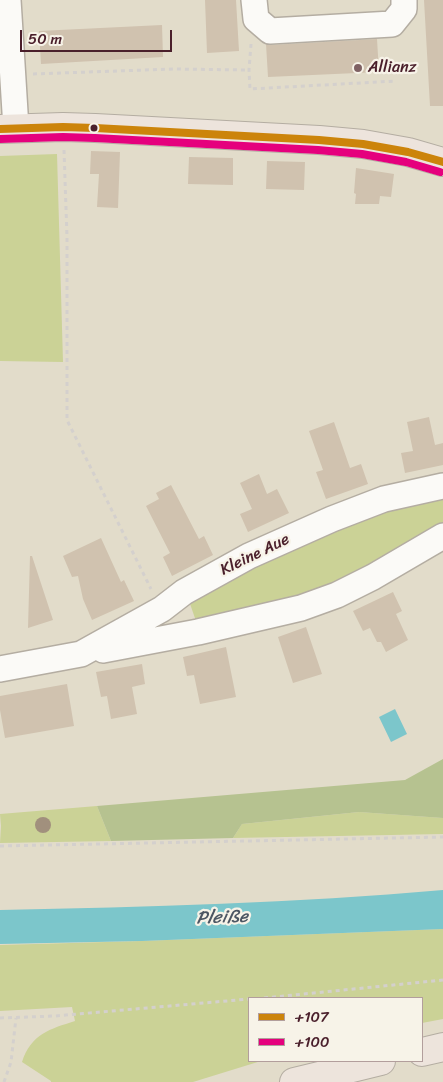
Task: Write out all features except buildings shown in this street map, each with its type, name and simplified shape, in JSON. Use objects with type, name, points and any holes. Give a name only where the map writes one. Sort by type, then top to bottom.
[{"type":"main road","points":[[8,129],[63,127],[320,140],[363,144],[408,152],[443,162]]},
{"type":"main road","points":[[423,1052],[443,1047]]},
{"type":"main road","points":[[294,1082],[377,1062]]},
{"type":"street","points":[[8,0],[13,75],[8,129]]},
{"type":"street","points":[[255,10],[270,31],[392,24],[404,9],[404,0]]},
{"type":"street","name":"Kleine Aue","points":[[81,654],[162,610],[184,592],[249,556],[332,519],[384,499],[443,486]]},
{"type":"street","name":"Kleine Aue","points":[[0,669],[198,632],[301,608],[337,595],[373,577],[443,536]]},
{"type":"path","points":[[255,10],[249,70],[250,89],[396,81]]},
{"type":"path","points":[[13,75],[173,69],[249,70]]},
{"type":"path","points":[[63,127],[67,237],[67,420],[162,610]]},
{"type":"path","points":[[0,846],[443,837]]},
{"type":"path","points":[[274,997],[443,980]]},
{"type":"path","points":[[0,1018],[248,1000]]},
{"type":"path","points":[[4,1082],[11,1062],[16,1018]]},
{"type":"green space","points":[[57,154],[63,362],[0,361],[0,156]]},
{"type":"green space","points":[[443,493],[443,527],[334,588],[197,624],[188,598],[335,525]]},
{"type":"green space","points":[[443,759],[443,818],[359,812],[242,824],[233,838],[111,841],[97,806],[405,780]]},
{"type":"green space","points":[[97,806],[111,841],[0,843],[0,814]]},
{"type":"green space","points":[[359,812],[443,818],[443,834],[233,838],[242,824]]},
{"type":"green space","points":[[443,929],[443,1019],[423,1023],[423,997],[248,997],[248,1062],[258,1062],[193,1082],[51,1082],[22,1062],[31,1045],[42,1034],[75,1021],[72,1007],[0,1011],[0,945]]},
{"type":"water","points":[[395,709],[407,734],[391,742],[379,717]]},
{"type":"water","name":"Pleiße","points":[[443,890],[443,929],[142,941],[0,944],[0,910],[277,901]]},
{"type":"transit line","name":"+107","points":[[0,129],[95,128],[319,140],[363,144],[408,152],[443,162]]},
{"type":"transit line","name":"+100","points":[[0,139],[95,138],[318,150],[362,154],[406,162],[440,172]]},
{"type":"place","name":"Allianz","points":[[358,68]]}]
